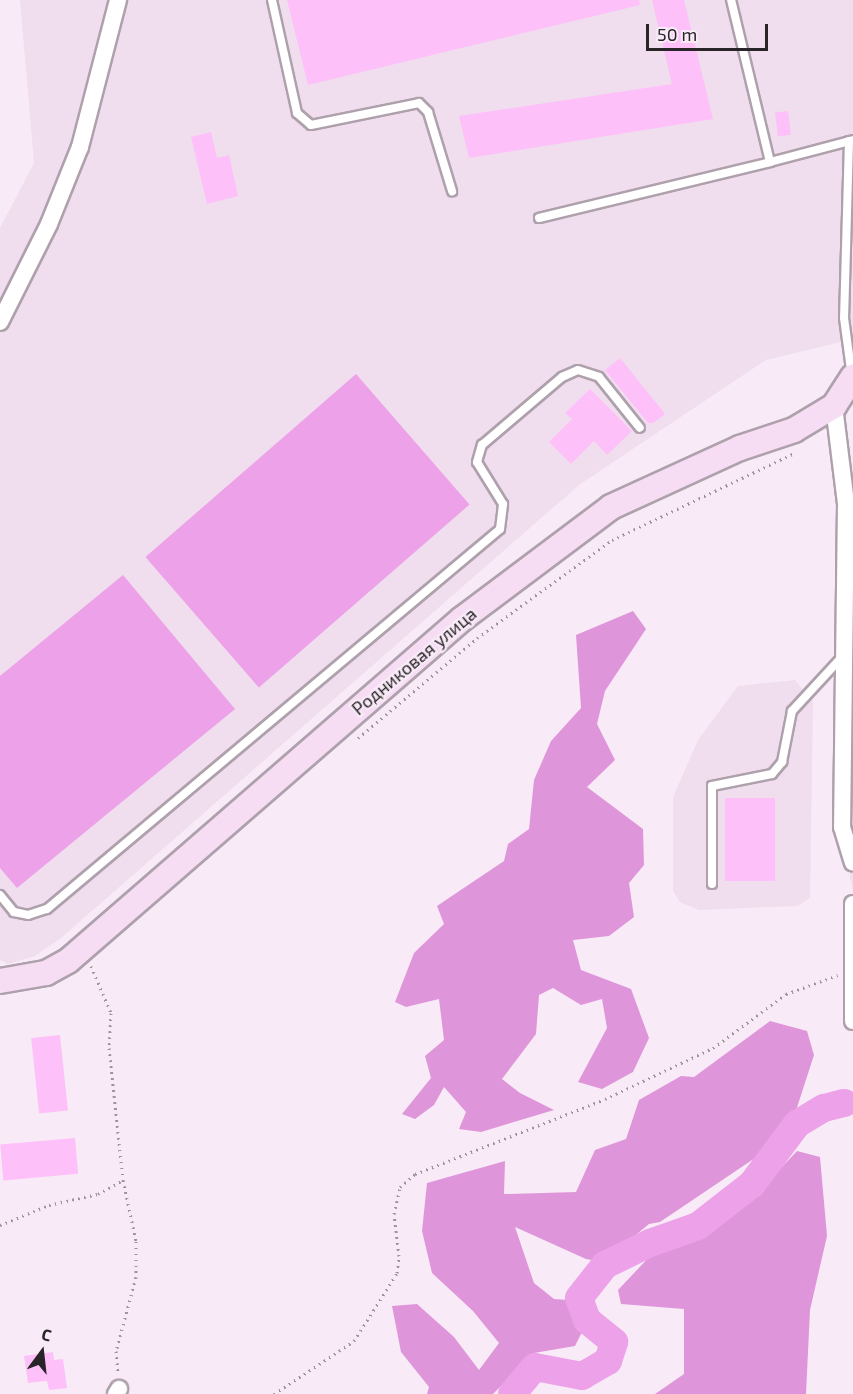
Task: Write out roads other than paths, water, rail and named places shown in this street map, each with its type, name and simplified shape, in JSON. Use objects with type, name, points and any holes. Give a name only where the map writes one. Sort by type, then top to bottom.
[{"type":"street","points":[[0,322],[49,224],[80,147],[118,0]]},
{"type":"street","name":"Родниковая улица","points":[[0,981],[46,973],[82,948],[462,619],[611,507],[740,448],[794,430],[834,406],[853,377]]},
{"type":"street","points":[[834,406],[848,476],[849,581],[844,656],[847,767],[842,827],[853,862]]},
{"type":"street","points":[[853,904],[851,970],[853,1021]]},
{"type":"lane","points":[[272,0],[297,113],[311,125],[419,103],[428,112],[452,191]]},
{"type":"lane","points":[[731,0],[771,162]]},
{"type":"lane","points":[[539,218],[851,141],[844,318],[853,377]]},
{"type":"lane","points":[[0,895],[14,912],[28,915],[48,909],[500,529],[503,504],[477,462],[482,445],[562,377],[578,369],[599,377],[640,428]]},
{"type":"lane","points":[[712,884],[712,786],[772,774],[782,762],[792,711],[844,656]]},
{"type":"waterway","points":[[512,1394],[535,1367],[582,1376],[608,1361],[614,1342],[587,1320],[579,1298],[605,1265],[650,1243],[698,1226],[752,1184],[797,1124],[824,1108],[844,1103]]}]
